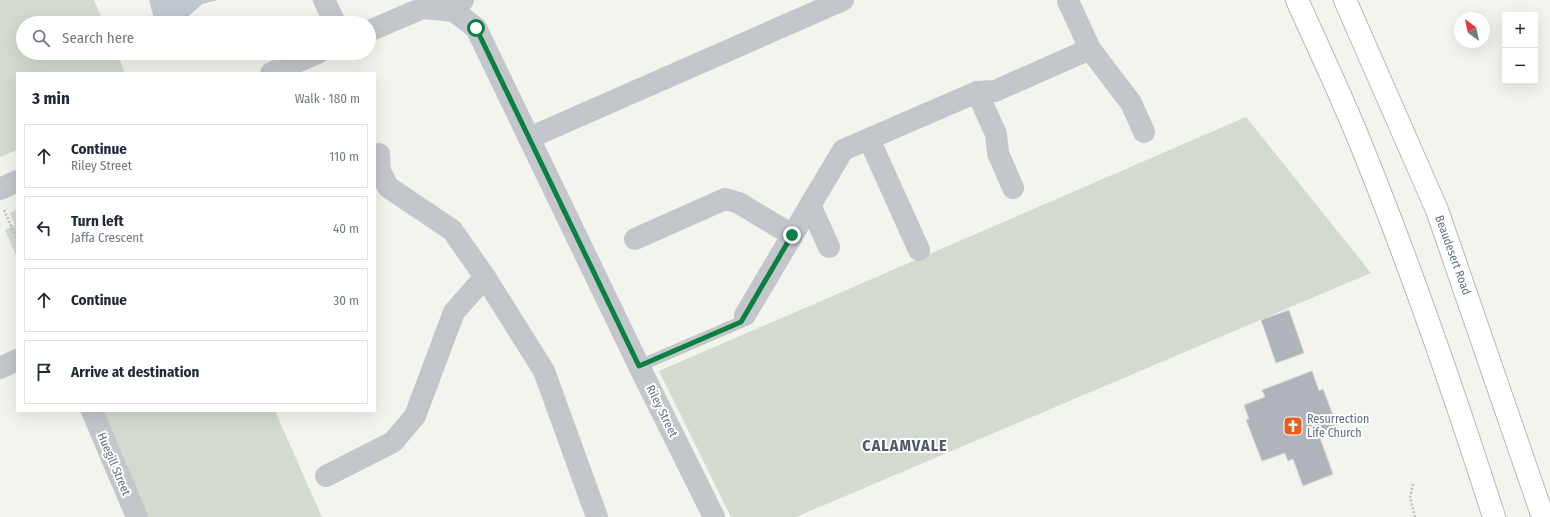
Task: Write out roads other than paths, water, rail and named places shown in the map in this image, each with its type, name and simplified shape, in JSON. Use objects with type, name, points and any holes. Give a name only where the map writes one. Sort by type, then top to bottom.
[{"type":"highway","points":[[1297,0],[1361,145],[1402,248],[1440,353],[1494,517]]},
{"type":"highway","name":"Beaudesert Road","points":[[1345,0],[1436,210],[1543,517]]},
{"type":"street","points":[[324,0],[332,16]]},
{"type":"street","points":[[529,138],[843,0]]},
{"type":"street","points":[[1068,1],[1090,49],[1131,103],[1144,132]]},
{"type":"street","points":[[376,28],[423,8],[458,5]]},
{"type":"street","name":"Riley Street","points":[[458,5],[476,28],[639,366],[714,517]]},
{"type":"street","points":[[745,315],[843,150],[977,92],[995,91],[1090,49]]},
{"type":"street","points":[[273,72],[302,60]]},
{"type":"street","points":[[977,92],[996,134],[998,154],[1013,188]]},
{"type":"street","points":[[869,139],[919,250]]},
{"type":"street","points":[[379,154],[381,190],[452,230],[485,277],[544,371],[597,517]]},
{"type":"street","points":[[2,198],[16,182]]},
{"type":"street","points":[[635,238],[725,199],[739,203],[792,235]]},
{"type":"street","points":[[810,205],[829,247]]},
{"type":"street","points":[[326,476],[393,442],[415,416],[454,312],[485,277]]},
{"type":"street","points":[[0,368],[16,360]]},
{"type":"street","name":"Huegill Street","points":[[92,412],[137,517]]},
{"type":"lane","points":[[639,366],[741,322],[745,315]]},
{"type":"place","name":"Resurrection Life Church","points":[[1293,426]]},
{"type":"district","name":"CALAMVALE","points":[[905,445]]}]
